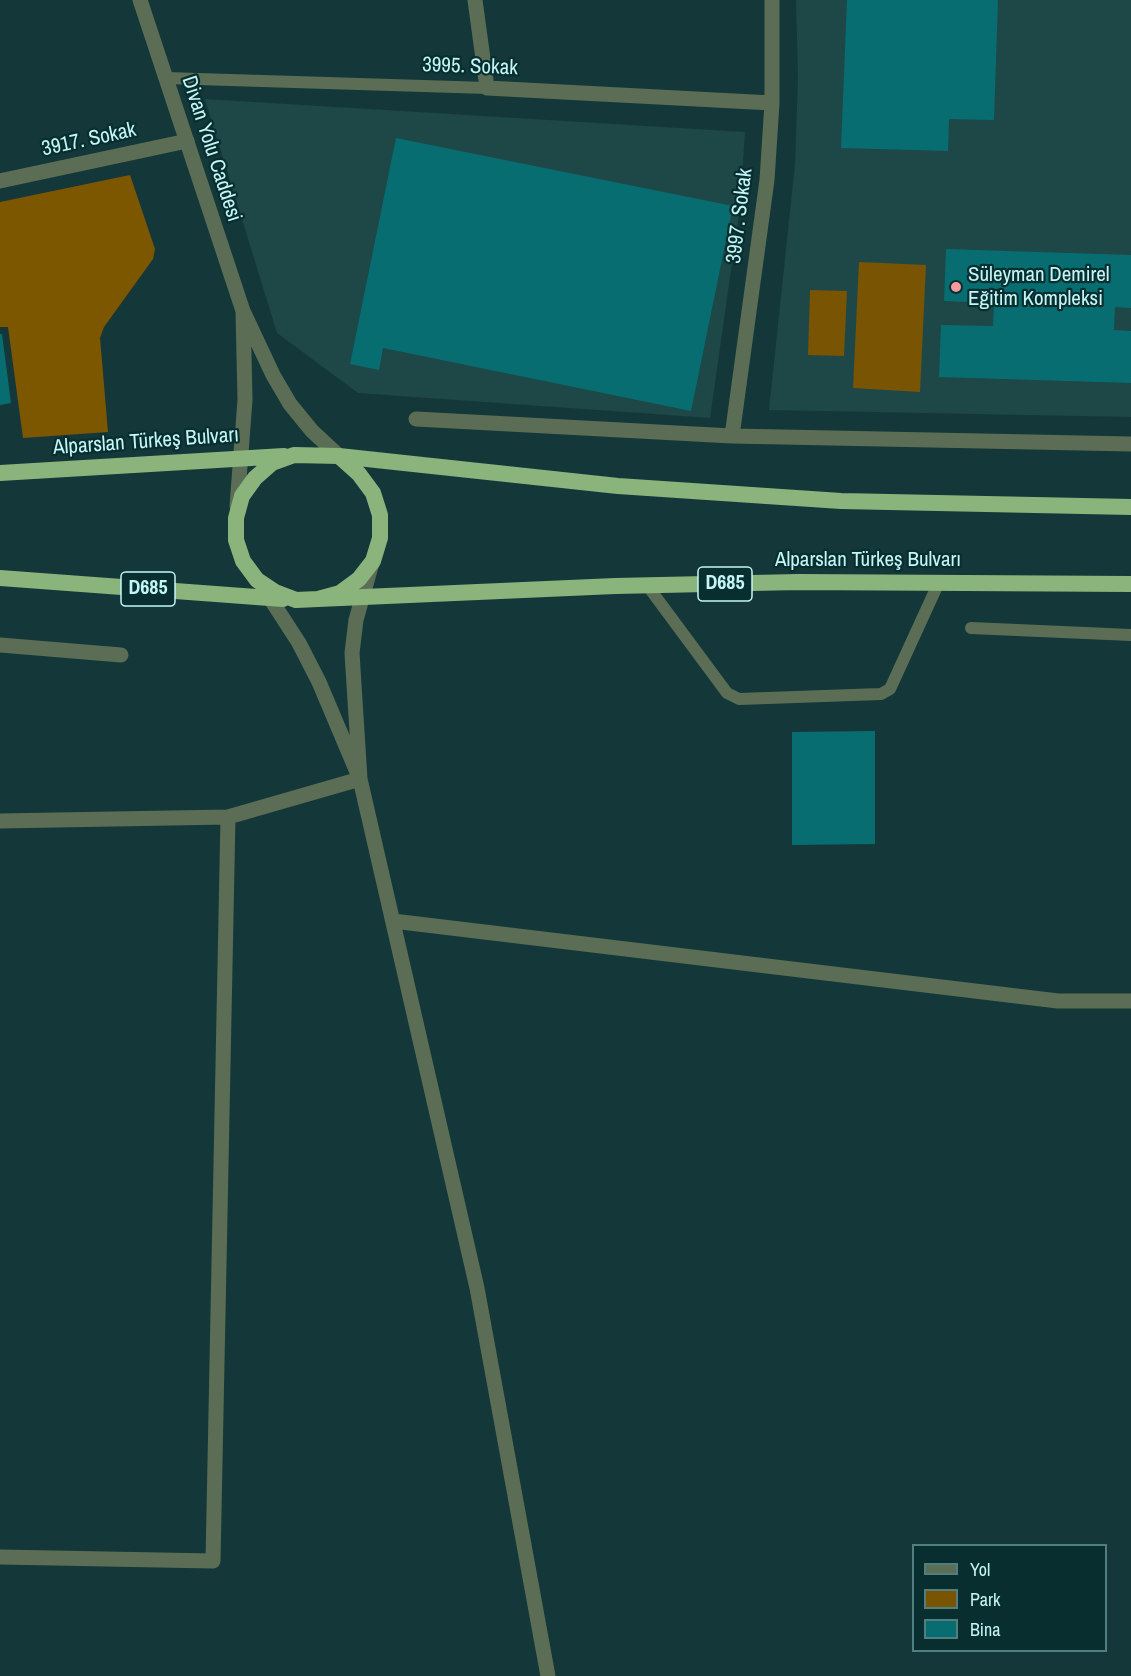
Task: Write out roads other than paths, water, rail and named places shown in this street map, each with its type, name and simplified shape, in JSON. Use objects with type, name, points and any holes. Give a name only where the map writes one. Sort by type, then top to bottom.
[{"type":"highway","name":"D685","points":[[296,600],[275,592],[257,580],[243,561],[236,540],[236,518],[242,496],[255,478],[272,463],[294,455],[339,456],[618,486],[841,501],[1131,507]]},
{"type":"highway","name":"Alparslan Türkeş Bulvarı","points":[[0,474],[294,455]]},
{"type":"highway","name":"D685","points":[[0,578],[296,600],[318,599],[340,593],[359,579],[373,561],[380,538],[381,515],[373,493],[359,474],[339,456]]},
{"type":"highway","name":"Alparslan Türkeş Bulvarı","points":[[318,599],[646,585],[939,582],[1131,584]]},
{"type":"street","name":"Divan Yolu Caddesi","points":[[140,0],[243,311],[273,375],[290,404],[312,430],[339,456]]},
{"type":"street","points":[[475,0],[488,88]]},
{"type":"street","name":"3997. Sokak","points":[[732,436],[764,200],[772,103],[772,0]]},
{"type":"street","name":"3995. Sokak","points":[[488,88],[772,103]]},
{"type":"street","name":"3917. Sokak","points":[[0,181],[187,141]]},
{"type":"street","name":"Divan Yolu Caddesi","points":[[236,518],[245,400],[243,311]]},
{"type":"street","points":[[416,419],[732,436],[1131,444]]},
{"type":"street","points":[[373,561],[356,620],[352,653],[360,779],[477,1288],[548,1676]]},
{"type":"street","points":[[257,580],[299,643],[319,682],[360,779]]},
{"type":"street","points":[[0,645],[121,656]]},
{"type":"street","points":[[0,821],[228,816],[360,779]]},
{"type":"street","points":[[0,1557],[213,1561],[228,816]]},
{"type":"street","points":[[393,921],[1058,1001],[1131,1001]]},
{"type":"lane","name":"3995. Sokak","points":[[166,78],[488,88]]},
{"type":"lane","points":[[646,585],[727,693],[739,699],[881,694],[890,689],[939,582]]},
{"type":"lane","points":[[971,628],[1131,635]]},
{"type":"place","name":"Süleyman Demirel Eğitim Kompleksi","points":[[956,287]]}]
